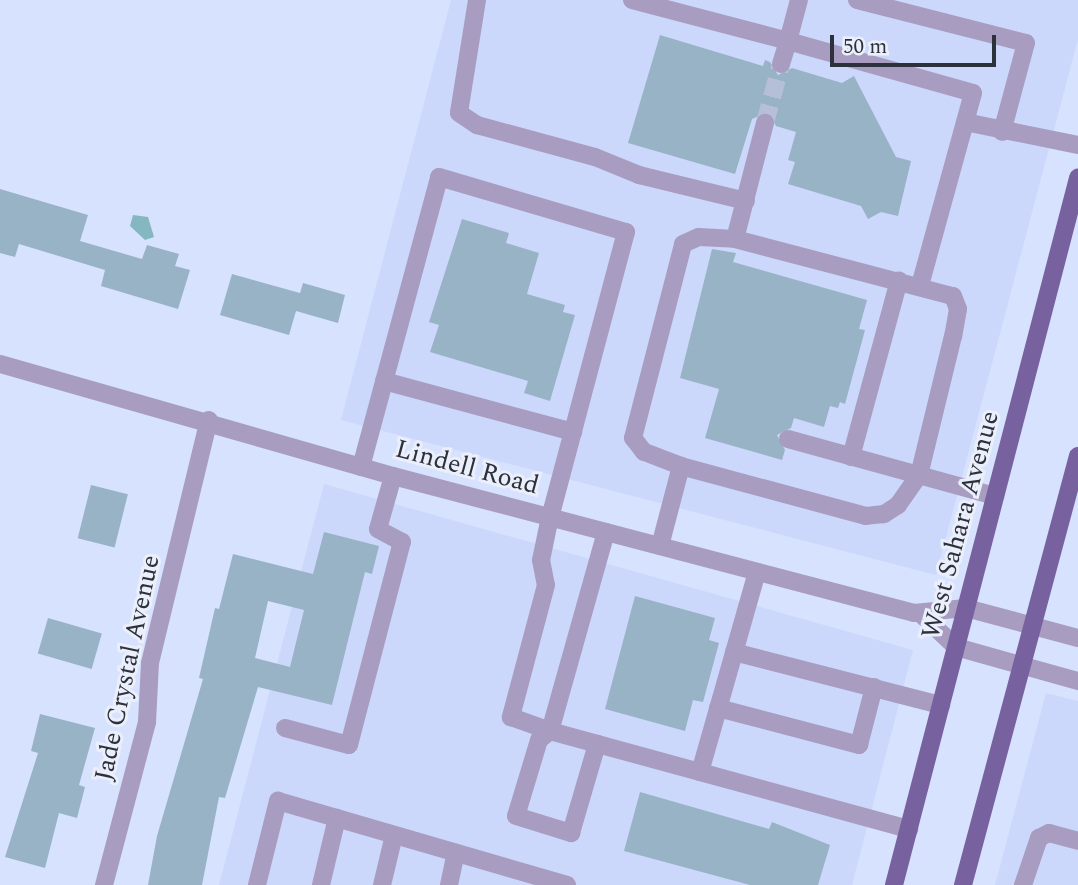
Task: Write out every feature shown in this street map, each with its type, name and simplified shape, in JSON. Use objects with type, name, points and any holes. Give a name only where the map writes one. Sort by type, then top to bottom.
[{"type":"main road","name":"West Sahara Avenue","points":[[894,885],[1078,178]]},
{"type":"main road","points":[[963,885],[1078,456]]},
{"type":"street","points":[[477,0],[459,113],[477,125],[596,157],[639,174],[746,201]]},
{"type":"street","points":[[632,0],[973,93],[920,286]]},
{"type":"street","points":[[781,64],[799,0]]},
{"type":"street","points":[[857,0],[1026,43],[1002,132]]},
{"type":"street","points":[[965,122],[1002,132],[1078,145]]},
{"type":"street","points":[[735,239],[765,123]]},
{"type":"street","points":[[361,467],[439,177],[626,232],[550,517],[541,561],[546,585],[511,718],[909,829]]},
{"type":"street","points":[[699,237],[735,239],[899,280],[953,296],[958,309],[919,475],[898,505],[884,514],[866,516],[681,466],[645,452],[633,438],[635,418],[682,244],[699,237]]},
{"type":"street","points":[[851,457],[899,280]]},
{"type":"street","name":"Lindell Road","points":[[0,365],[209,421],[361,467],[922,615],[966,608],[1078,638]]},
{"type":"street","points":[[384,382],[573,432]]},
{"type":"street","name":"Jade Crystal Avenue","points":[[104,885],[147,722],[150,663],[209,421]]},
{"type":"street","points":[[788,439],[995,496]]},
{"type":"street","points":[[660,546],[681,466]]},
{"type":"street","points":[[285,728],[349,745],[402,542],[379,529],[393,475]]},
{"type":"street","points":[[597,744],[571,833],[516,816],[539,740],[550,731],[606,532]]},
{"type":"street","points":[[700,772],[757,572]]},
{"type":"street","name":"Lindell Road","points":[[922,615],[956,647],[1078,681]]},
{"type":"street","points":[[734,652],[941,705]]},
{"type":"street","points":[[718,708],[859,745],[874,687]]},
{"type":"street","points":[[257,885],[278,801],[456,853],[511,877],[568,885]]},
{"type":"street","points":[[321,885],[337,818]]},
{"type":"street","points":[[1023,885],[1038,838],[1049,833],[1078,841]]},
{"type":"street","points":[[382,885],[394,835]]},
{"type":"street","points":[[449,885],[456,853]]},
{"type":"shaded area","points":[[451,0],[1078,0],[1078,39],[936,575],[341,420]]},
{"type":"shaded area","points":[[133,215],[148,217],[154,237],[145,240],[130,226]]},
{"type":"shaded area","points":[[324,484],[913,650],[852,885],[219,885]]},
{"type":"shaded area","points":[[1046,693],[1078,701],[1078,885],[995,885]]},
{"type":"building","points":[[660,35],[763,66],[765,60],[770,62],[778,75],[792,68],[842,83],[854,76],[896,157],[911,161],[898,216],[881,212],[868,219],[861,206],[788,184],[795,162],[788,160],[796,132],[776,126],[768,112],[752,119],[735,174],[628,143]]},
{"type":"building","points":[[0,189],[88,215],[80,241],[142,259],[147,245],[179,254],[175,266],[190,270],[178,309],[101,286],[105,270],[19,244],[15,257],[0,253]]},
{"type":"building","points":[[462,219],[509,233],[506,243],[539,253],[527,294],[565,305],[563,312],[575,315],[550,401],[524,393],[528,381],[430,352],[439,325],[429,322]]},
{"type":"building","points":[[712,249],[736,253],[733,262],[867,300],[859,329],[865,330],[845,404],[840,402],[838,408],[830,406],[824,427],[794,418],[791,428],[777,435],[785,450],[782,460],[705,438],[719,389],[680,378]]},
{"type":"building","points":[[232,274],[300,293],[303,283],[345,295],[338,323],[296,311],[289,335],[220,315]]},
{"type":"building","points":[[91,485],[128,494],[115,548],[78,538]]},
{"type":"building","points":[[324,532],[379,546],[372,574],[365,572],[332,705],[258,687],[225,798],[219,797],[202,885],[148,885],[157,836],[203,679],[199,678],[215,608],[219,609],[233,554],[313,574]],"holes":[[[268,601],[304,610],[290,667],[255,658]]]},
{"type":"building","points":[[635,596],[715,618],[709,640],[719,643],[703,702],[693,700],[685,731],[605,709]]},
{"type":"building","points":[[48,618],[102,633],[92,669],[38,654]]},
{"type":"building","points":[[40,714],[95,728],[79,785],[85,787],[77,818],[59,813],[45,868],[5,857],[38,753],[31,751]]},
{"type":"building","points":[[640,792],[769,829],[772,822],[830,845],[818,885],[750,885],[624,851]]},
{"type":"tunnel","points":[[765,123],[781,64]]}]
